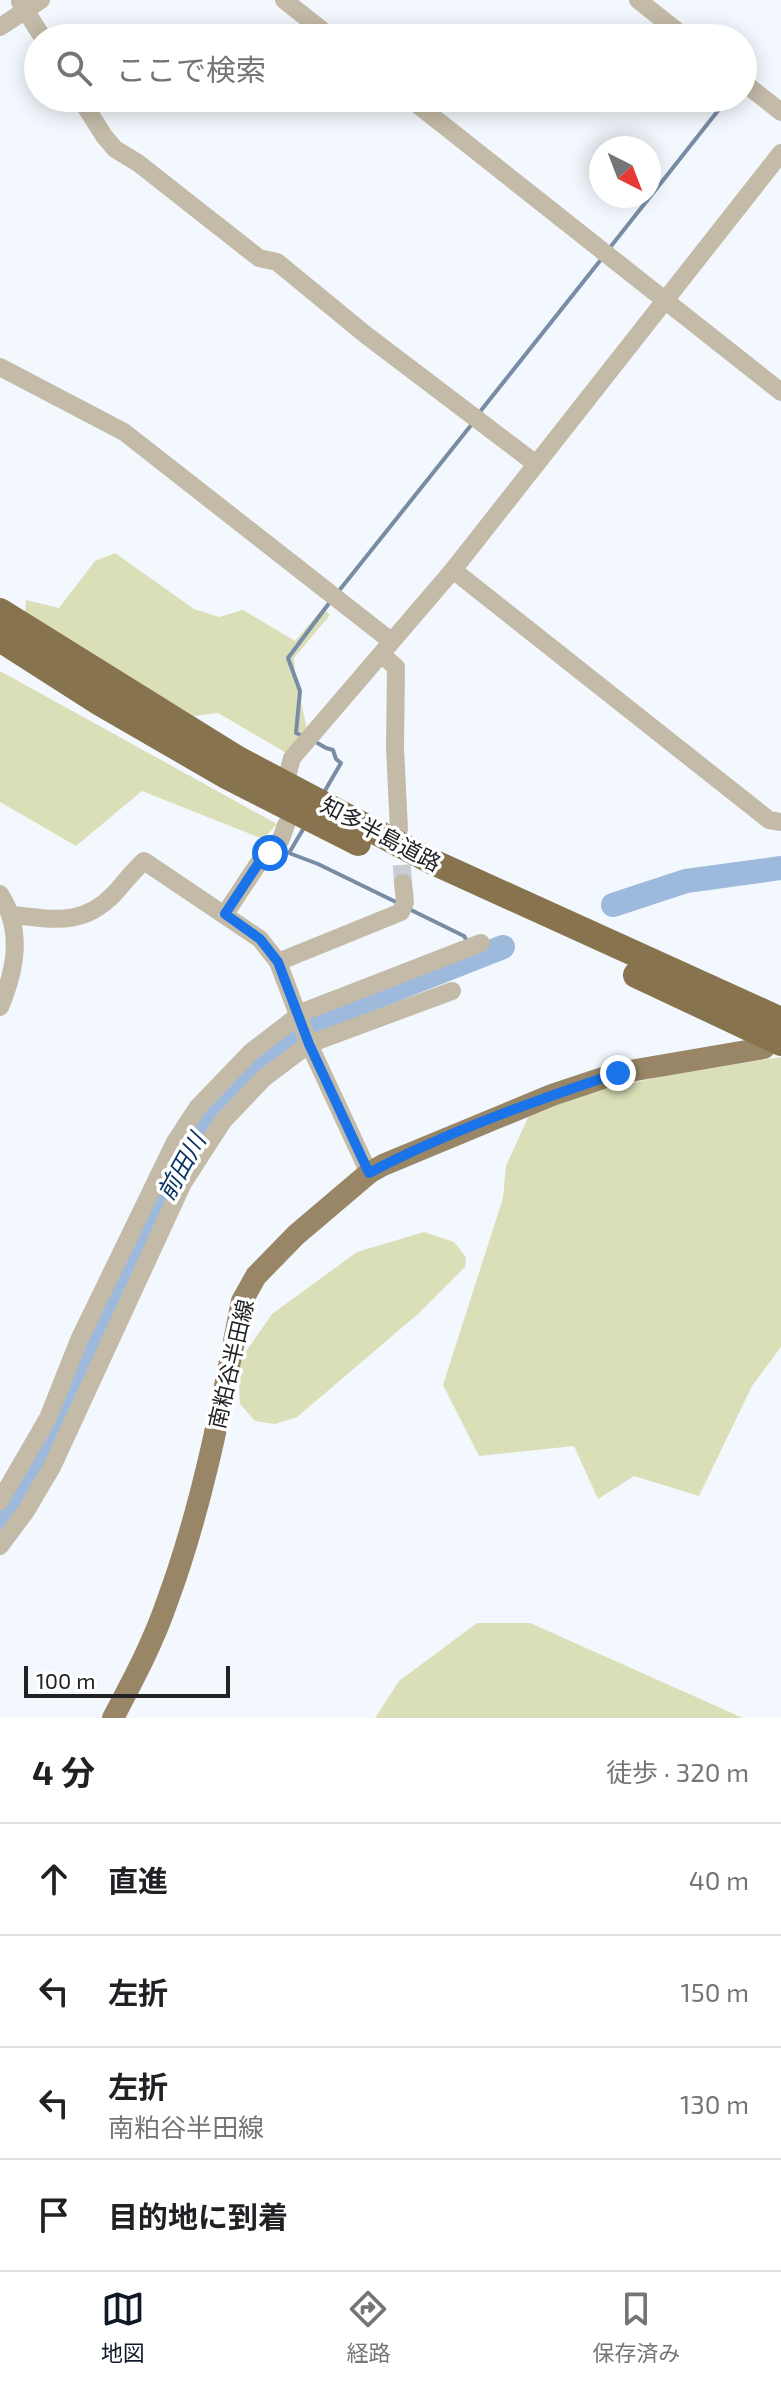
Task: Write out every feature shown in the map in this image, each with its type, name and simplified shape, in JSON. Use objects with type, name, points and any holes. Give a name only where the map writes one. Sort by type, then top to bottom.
[{"type":"highway","name":"知多半島道路","points":[[0,611],[238,759],[433,862],[781,1020]]},
{"type":"highway","name":"知多半島道路","points":[[0,639],[100,703],[228,777],[772,1046]]},
{"type":"main road","name":"南粕谷半田線","points":[[113,1718],[141,1665],[168,1602],[202,1487],[242,1301],[256,1276],[296,1235],[369,1173],[552,1095],[618,1073],[772,1046]]},
{"type":"street","points":[[284,0],[314,24]]},
{"type":"street","points":[[638,0],[668,24]]},
{"type":"street","points":[[0,27],[28,3],[37,24]]},
{"type":"street","points":[[757,93],[781,112]]},
{"type":"street","points":[[89,112],[115,149],[138,163],[259,258],[277,262],[366,335],[536,464]]},
{"type":"street","points":[[427,112],[781,392]]},
{"type":"street","points":[[288,773],[292,758],[453,570],[781,153]]},
{"type":"street","points":[[0,367],[124,432],[386,648],[396,667],[395,748],[399,830]]},
{"type":"street","points":[[453,570],[769,820],[781,822]]},
{"type":"street","points":[[225,914],[258,864],[281,839],[286,825]]},
{"type":"street","points":[[13,915],[63,919],[79,917],[109,900],[144,861],[260,939],[278,962],[309,1044],[369,1173]]},
{"type":"street","points":[[278,962],[401,912],[405,902],[403,883]]},
{"type":"street","points":[[0,894],[13,915],[15,956],[10,984],[0,1007]]},
{"type":"street","points":[[0,1501],[48,1418],[79,1340],[175,1142],[198,1107],[251,1052],[303,1012],[481,943]]},
{"type":"street","points":[[0,1546],[26,1511],[52,1467],[170,1211],[223,1121],[255,1086],[283,1061],[309,1044],[452,991]]},
{"type":"green space","points":[[115,553],[194,609],[219,617],[243,610],[295,641],[323,608],[330,615],[294,658],[307,729],[288,754],[218,713],[194,716],[25,614],[26,600],[59,608],[95,561]]},
{"type":"green space","points":[[0,671],[277,824],[263,839],[142,791],[76,846],[0,802]]},
{"type":"green space","points":[[781,1057],[781,1347],[752,1386],[699,1496],[634,1476],[598,1499],[574,1446],[479,1456],[443,1385],[503,1198],[506,1166],[530,1113],[606,1089],[664,1076]]},
{"type":"green space","points":[[424,1232],[454,1242],[466,1257],[465,1267],[418,1314],[297,1417],[275,1424],[255,1421],[240,1404],[238,1363],[272,1314],[357,1252]]},
{"type":"green space","points":[[477,1623],[530,1623],[743,1718],[375,1718],[399,1681]]},
{"type":"waterway","points":[[608,250],[717,112]]},
{"type":"waterway","points":[[479,413],[603,257]]},
{"type":"waterway","points":[[338,592],[472,424]]},
{"type":"waterway","points":[[303,736],[296,733],[300,691],[288,658],[330,602]]},
{"type":"waterway","points":[[314,741],[333,750],[341,763],[323,794]]},
{"type":"waterway","points":[[305,826],[289,853],[398,903]]},
{"type":"waterway","name":"前田川","points":[[613,905],[686,881],[781,868]]},
{"type":"waterway","points":[[409,909],[464,936],[467,941]]},
{"type":"waterway","name":"前田川","points":[[0,1525],[40,1461],[176,1171],[214,1111],[263,1060],[298,1033],[331,1015],[503,947]]},
{"type":"tunnel","points":[[400,838],[403,883]]},
{"type":"route","points":[[270,853],[258,864],[225,914],[260,939],[278,962],[309,1044],[369,1173],[552,1095],[618,1073]]}]
